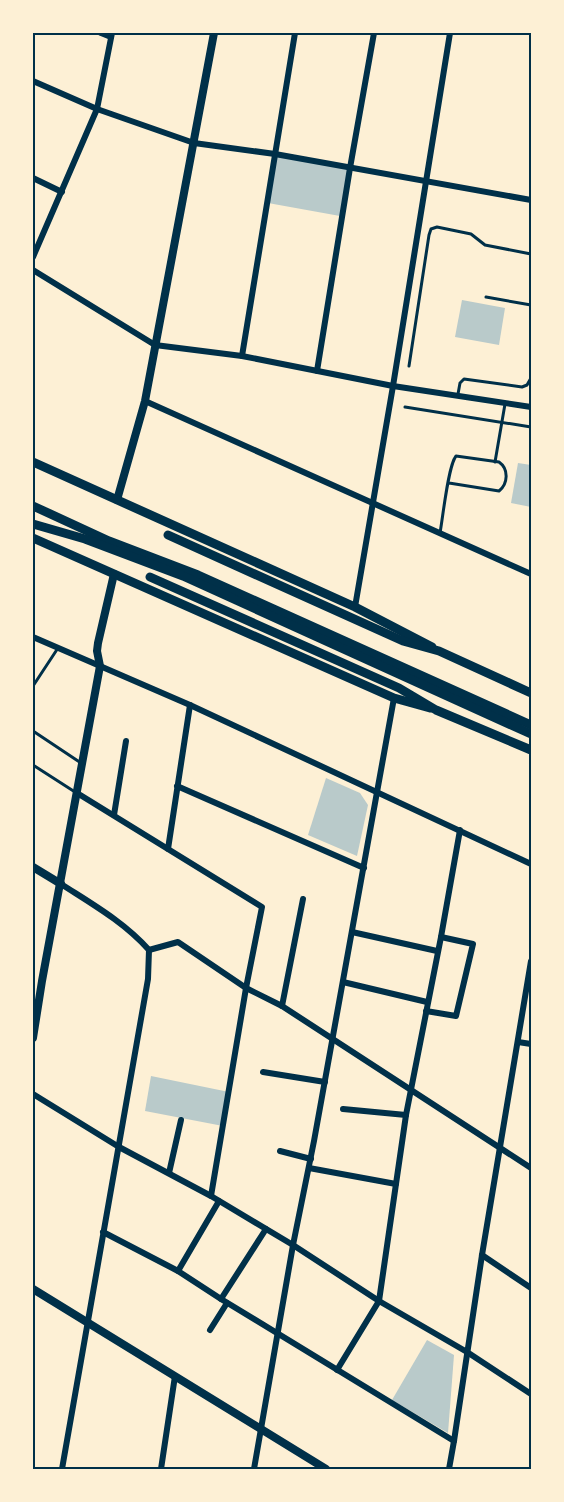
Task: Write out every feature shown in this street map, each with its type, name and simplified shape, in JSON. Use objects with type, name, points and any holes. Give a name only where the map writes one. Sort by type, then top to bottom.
[{"type":"main road","points":[[33,462],[355,607],[439,651],[531,693]]},
{"type":"main road","points":[[33,506],[109,541],[198,575],[531,725]]},
{"type":"main road","points":[[33,524],[85,539],[183,576],[531,734]]},
{"type":"main road","points":[[168,535],[403,640],[439,651]]},
{"type":"main road","points":[[33,538],[394,698],[436,710],[531,750]]},
{"type":"main road","points":[[150,577],[399,688],[436,710]]},
{"type":"street","points":[[33,257],[97,109],[112,35],[101,33]]},
{"type":"street","points":[[117,500],[145,401],[214,33]]},
{"type":"street","points":[[242,356],[295,33]]},
{"type":"street","points":[[317,371],[374,33]]},
{"type":"street","points":[[355,607],[450,33]]},
{"type":"street","points":[[33,81],[97,109],[194,143],[275,154],[531,200]]},
{"type":"street","points":[[33,178],[62,192]]},
{"type":"street","points":[[33,270],[155,345],[242,356],[393,386],[531,407]]},
{"type":"street","points":[[145,401],[531,574]]},
{"type":"street","points":[[33,1038],[35,1008],[61,885],[100,666],[98,643],[114,574]]},
{"type":"street","points":[[33,637],[190,705],[531,864]]},
{"type":"street","points":[[254,1469],[394,698]]},
{"type":"street","points":[[168,849],[190,705]]},
{"type":"street","points":[[114,815],[126,741]]},
{"type":"street","points":[[177,786],[364,868]]},
{"type":"street","points":[[77,793],[262,907],[211,1196]]},
{"type":"street","points":[[337,1370],[379,1300],[406,1115],[460,830]]},
{"type":"street","points":[[33,867],[121,923],[149,950],[148,979],[62,1469]]},
{"type":"street","points":[[282,1006],[303,899]]},
{"type":"street","points":[[352,932],[437,951]]},
{"type":"street","points":[[426,1011],[456,1016],[473,944],[441,937]]},
{"type":"street","points":[[149,950],[178,942],[246,988],[282,1006],[531,1168]]},
{"type":"street","points":[[448,1469],[531,961]]},
{"type":"street","points":[[33,977],[42,981]]},
{"type":"street","points":[[343,982],[427,1002]]},
{"type":"street","points":[[518,1042],[531,1044]]},
{"type":"street","points":[[262,1072],[325,1082]]},
{"type":"street","points":[[33,1094],[118,1147],[211,1196],[293,1245],[531,1394]]},
{"type":"street","points":[[343,1109],[406,1115]]},
{"type":"street","points":[[169,1173],[182,1120]]},
{"type":"street","points":[[280,1151],[311,1159]]},
{"type":"street","points":[[309,1168],[396,1184]]},
{"type":"street","points":[[178,1270],[219,1201]]},
{"type":"street","points":[[210,1330],[224,1301],[266,1229]]},
{"type":"street","points":[[103,1232],[178,1270],[224,1301],[454,1441]]},
{"type":"street","points":[[482,1255],[531,1288]]},
{"type":"street","points":[[33,1289],[327,1469]]},
{"type":"street","points":[[161,1469],[175,1376]]},
{"type":"lane","points":[[410,366],[431,229],[437,227],[471,234],[485,245],[531,254]]},
{"type":"lane","points":[[486,297],[531,305]]},
{"type":"lane","points":[[457,396],[460,382],[464,379],[522,387],[527,385],[531,378]]},
{"type":"lane","points":[[495,462],[506,404]]},
{"type":"lane","points":[[405,407],[531,427]]},
{"type":"lane","points":[[440,533],[452,461],[456,456],[495,462],[501,464],[506,470],[504,485],[499,491],[449,483]]},
{"type":"lane","points":[[33,686],[58,648]]},
{"type":"lane","points":[[33,731],[81,763]]},
{"type":"lane","points":[[33,765],[77,793]]},
{"type":"shaded area","points":[[276,156],[349,169],[340,216],[268,203]]},
{"type":"shaded area","points":[[462,300],[505,308],[499,345],[455,337]]},
{"type":"shaded area","points":[[518,463],[531,465],[531,507],[511,503]]},
{"type":"shaded area","points":[[326,778],[360,793],[368,805],[357,856],[308,835]]},
{"type":"shaded area","points":[[151,1076],[229,1092],[223,1126],[145,1111]]},
{"type":"shaded area","points":[[427,1340],[454,1355],[448,1433],[392,1400]]}]
